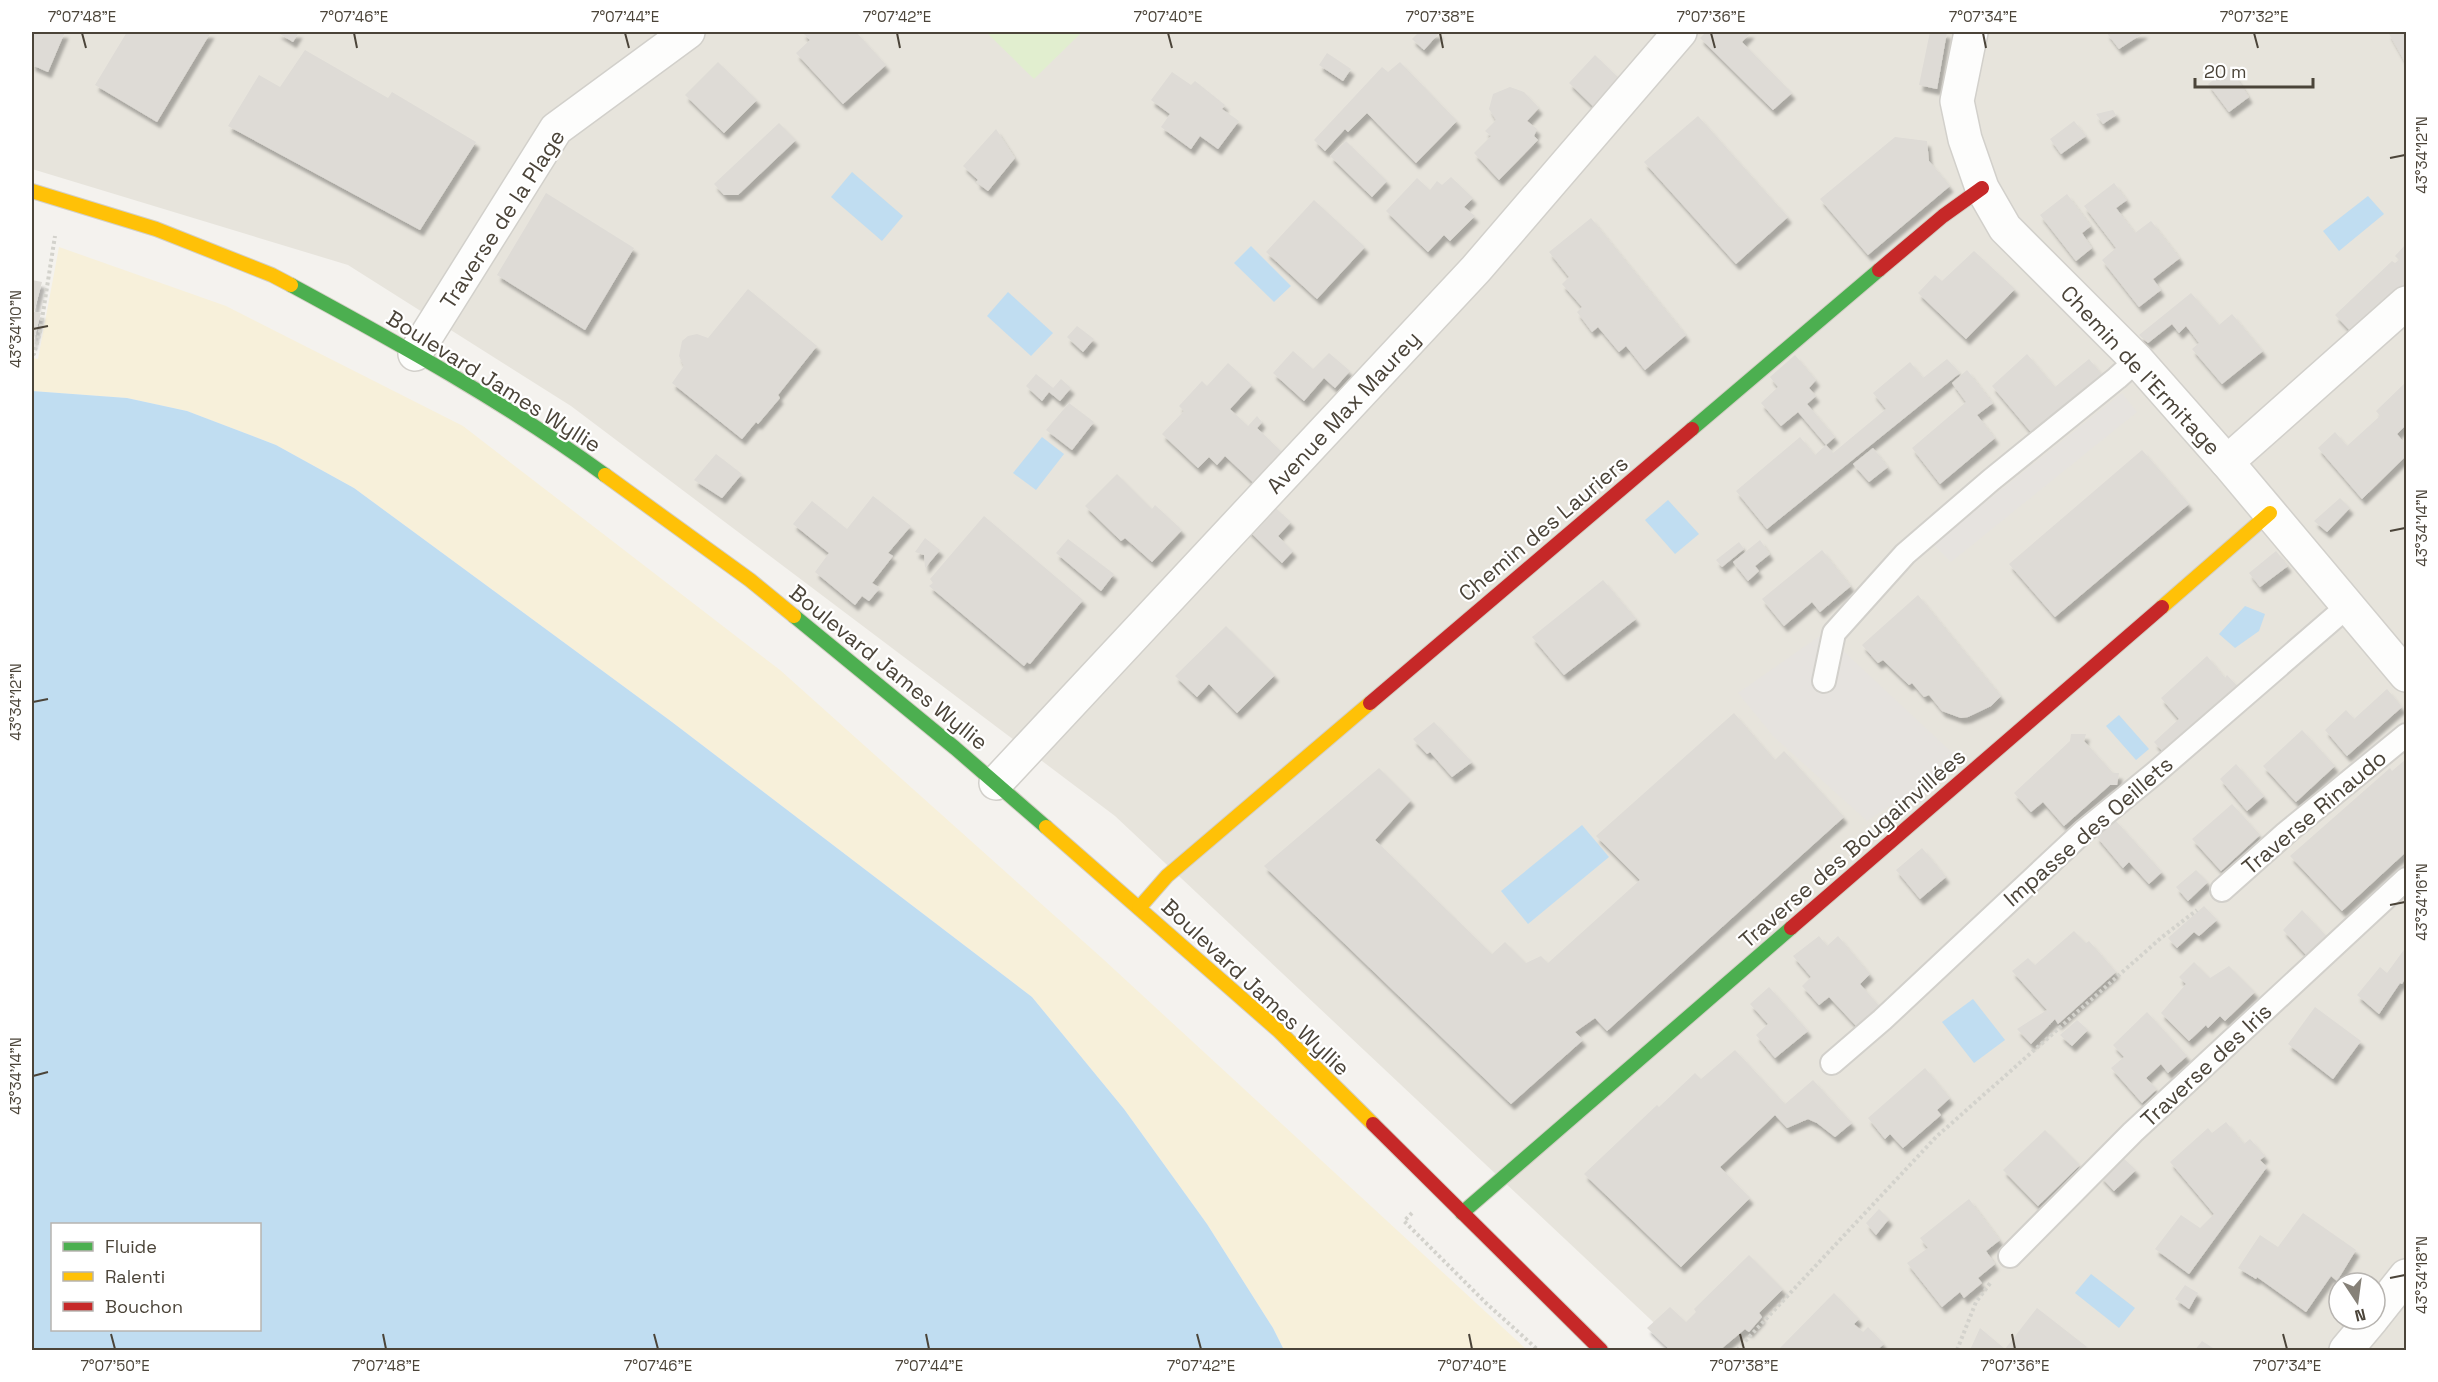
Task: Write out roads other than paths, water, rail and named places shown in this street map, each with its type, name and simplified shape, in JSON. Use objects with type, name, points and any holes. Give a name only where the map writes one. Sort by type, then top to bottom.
[{"type":"street","name":"Traverse de la Plage","points":[[415,354],[556,129],[688,32]]},
{"type":"street","name":"Avenue Max Maurey","points":[[996,783],[1476,269],[1680,32]]},
{"type":"street","name":"Chemin de l'Ermitage","points":[[1971,32],[1957,101],[1965,140],[1982,188],[2005,228],[2137,360],[2227,462],[2406,675]]},
{"type":"street","name":"Chemin des Lauriers","points":[[1138,908],[1176,868],[1943,216],[1982,188]]},
{"type":"street","name":"Boulevard James Wyllie","points":[[32,191],[156,229],[272,275],[415,354],[561,443],[750,580],[996,783],[1279,1031],[1601,1350]]},
{"type":"street","points":[[2227,462],[2406,303]]},
{"type":"street","name":"Traverse des Bougainvillées","points":[[1462,1213],[2270,513]]},
{"type":"street","points":[[2387,1300],[2406,1276]]},
{"type":"street","points":[[2346,1350],[2362,1331]]},
{"type":"lane","points":[[1824,681],[1834,633],[1905,554],[2137,360]]},
{"type":"lane","name":"Impasse des Oeillets","points":[[1832,1063],[1882,1020],[2084,831],[2155,773],[2349,605]]},
{"type":"lane","name":"Traverse Rinaudo","points":[[2222,890],[2286,833],[2406,735]]},
{"type":"lane","name":"Traverse des Iris","points":[[2010,1256],[2133,1132],[2406,879]]},
{"type":"water","points":[[852,172],[903,216],[882,241],[831,197]]},
{"type":"water","points":[[2368,196],[2384,214],[2339,251],[2323,231]]},
{"type":"water","points":[[1251,246],[1291,286],[1274,302],[1234,263]]},
{"type":"water","points":[[1008,292],[1053,333],[1031,356],[987,316]]},
{"type":"water","points":[[32,391],[127,398],[187,411],[276,445],[354,488],[672,722],[1032,997],[1124,1109],[1207,1224],[1273,1328],[1284,1350],[32,1350]]},
{"type":"water","points":[[1042,437],[1064,454],[1036,490],[1013,473]]},
{"type":"water","points":[[1668,500],[1699,534],[1675,554],[1645,520]]},
{"type":"water","points":[[2245,606],[2265,614],[2259,631],[2235,648],[2219,634]]},
{"type":"water","points":[[2119,715],[2149,749],[2136,760],[2106,726]]},
{"type":"water","points":[[1582,825],[1609,857],[1528,924],[1501,891]]},
{"type":"water","points":[[1973,999],[2005,1040],[1974,1063],[1942,1022]]},
{"type":"water","points":[[2091,1274],[2135,1308],[2119,1328],[2075,1293]]}]
